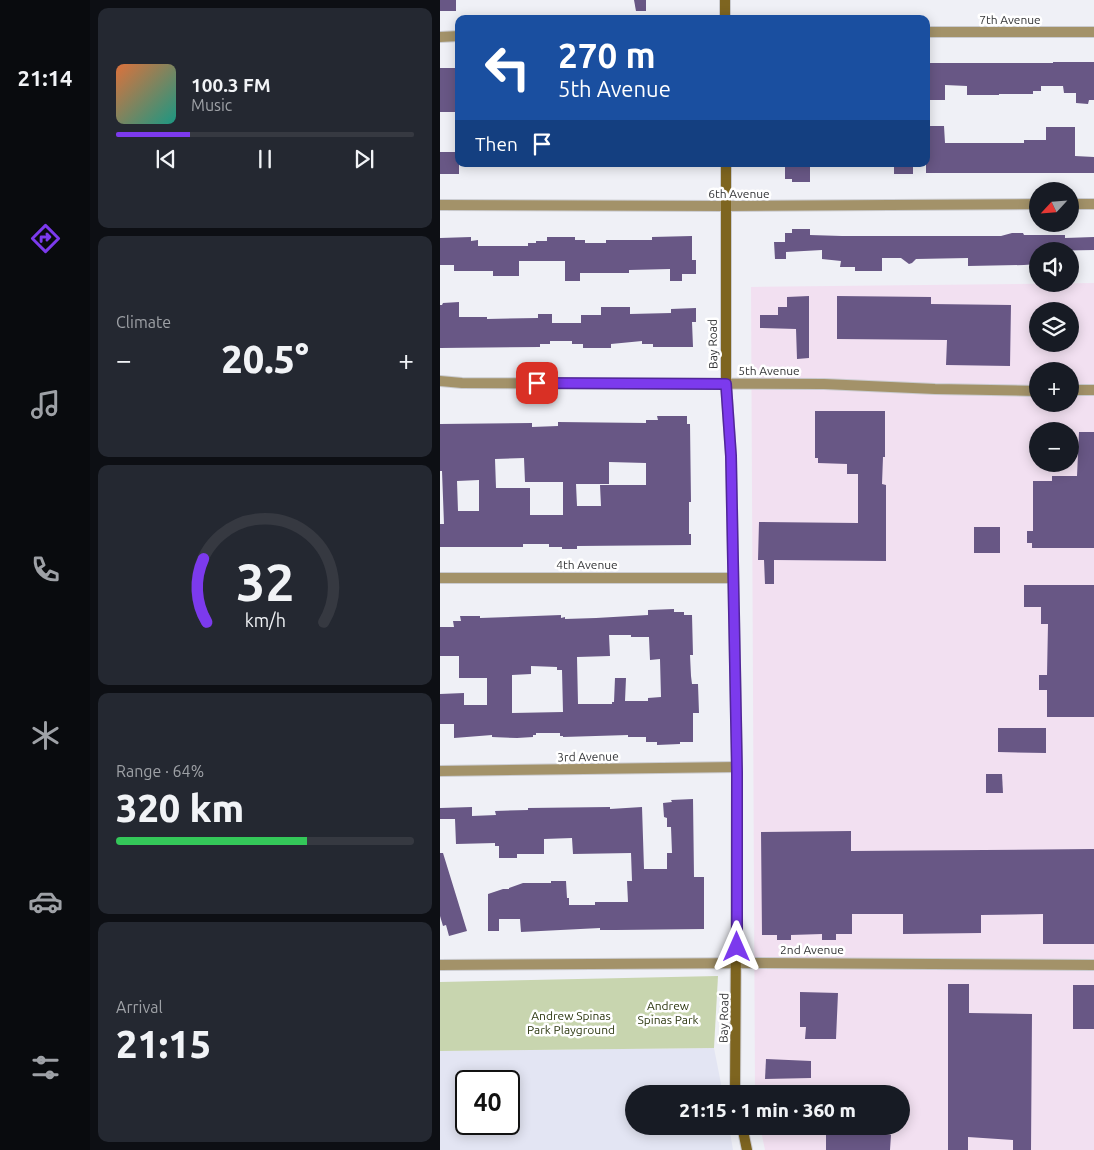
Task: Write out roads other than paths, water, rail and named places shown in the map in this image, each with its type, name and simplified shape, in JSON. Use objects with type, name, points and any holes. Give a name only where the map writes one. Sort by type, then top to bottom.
[{"type":"street","points":[[725,0],[725,15]]},
{"type":"street","name":"7th Avenue","points":[[930,32],[1094,32]]},
{"type":"street","points":[[440,36],[455,36]]},
{"type":"street","name":"Bay Road","points":[[726,167],[726,384],[731,456],[737,767],[736,1085]]},
{"type":"street","name":"6th Avenue","points":[[440,205],[1029,204]]},
{"type":"street","points":[[1079,204],[1094,204]]},
{"type":"street","name":"5th Avenue","points":[[440,381],[462,383],[824,384],[935,389],[1029,390]]},
{"type":"street","points":[[1079,390],[1094,390]]},
{"type":"street","name":"4th Avenue","points":[[440,578],[733,578]]},
{"type":"street","name":"3rd Avenue","points":[[440,771],[737,767]]},
{"type":"street","name":"2nd Avenue","points":[[440,964],[1094,965]]},
{"type":"street","points":[[744,1135],[747,1150]]},
{"type":"park label","name":"Andrew Spinas Park","points":[[668,1013]]},
{"type":"park label","name":"Andrew Spinas Park Playground","points":[[571,1023]]}]
